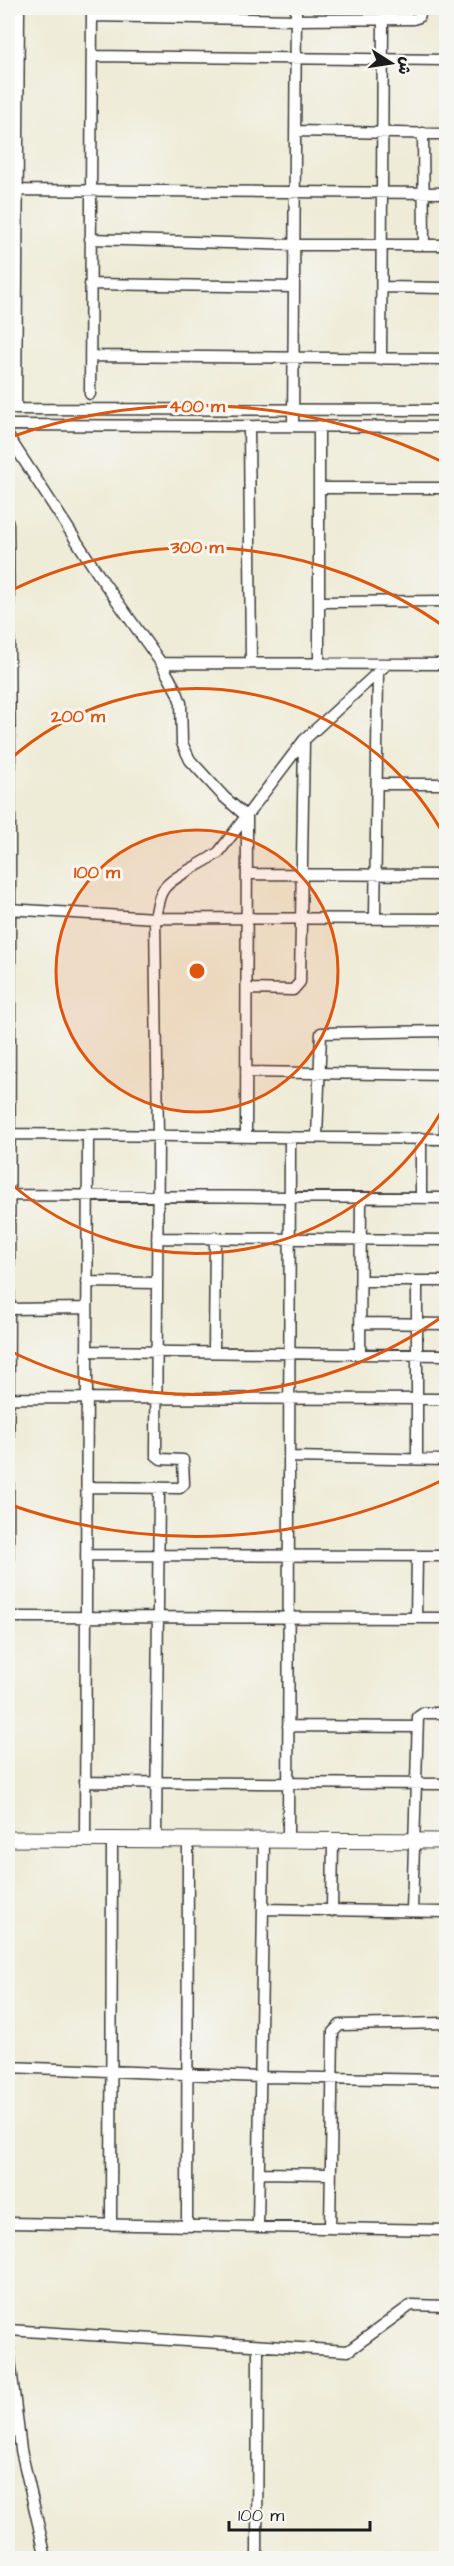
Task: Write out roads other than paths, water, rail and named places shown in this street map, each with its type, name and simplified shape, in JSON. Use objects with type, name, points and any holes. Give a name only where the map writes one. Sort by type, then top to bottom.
[{"type":"street","points":[[8,331],[11,190],[19,8]]},
{"type":"street","points":[[292,426],[296,8]]},
{"type":"street","points":[[90,394],[92,12],[296,20],[383,19],[419,17],[422,8]]},
{"type":"street","points":[[381,359],[383,19]]},
{"type":"street","points":[[92,57],[447,60]]},
{"type":"street","points":[[295,131],[447,134]]},
{"type":"street","points":[[423,133],[424,245]]},
{"type":"street","points":[[8,183],[11,190],[16,409],[447,410]]},
{"type":"street","points":[[11,190],[447,193]]},
{"type":"street","points":[[90,239],[294,245],[447,245]]},
{"type":"street","points":[[90,284],[293,287]]},
{"type":"street","points":[[382,287],[447,288]]},
{"type":"street","points":[[90,356],[447,359]]},
{"type":"street","points":[[8,425],[447,427]]},
{"type":"street","points":[[249,426],[252,663]]},
{"type":"street","points":[[318,426],[320,663]]},
{"type":"street","points":[[8,436],[100,577],[161,663],[181,703],[182,743],[185,752],[204,778],[247,817],[246,1137]]},
{"type":"street","points":[[319,488],[447,488]]},
{"type":"street","points":[[8,523],[8,909],[11,1030],[8,1134],[8,1564]]},
{"type":"street","points":[[320,602],[447,602]]},
{"type":"street","points":[[161,663],[447,664]]},
{"type":"street","points":[[87,1487],[183,1487],[184,1463],[180,1460],[161,1459],[156,1455],[158,1136],[155,918],[163,889],[175,878],[202,865],[219,852],[304,740],[387,664]]},
{"type":"street","points":[[375,918],[378,671]]},
{"type":"street","points":[[247,989],[293,990],[300,982],[304,740]]},
{"type":"street","points":[[377,784],[447,784]]},
{"type":"street","points":[[248,874],[447,875]]},
{"type":"street","points":[[8,909],[155,918],[447,919]]},
{"type":"street","points":[[8,1134],[446,1138],[447,1025]]},
{"type":"street","points":[[317,1137],[320,1036],[323,1032],[446,1030]]},
{"type":"street","points":[[246,1072],[447,1075]]},
{"type":"street","points":[[85,1840],[88,1135]]},
{"type":"street","points":[[288,1841],[290,1137]]},
{"type":"street","points":[[421,1198],[422,1138]]},
{"type":"street","points":[[9,1195],[447,1198]]},
{"type":"street","points":[[360,1354],[361,1198]]},
{"type":"street","points":[[214,1352],[215,1237]]},
{"type":"street","points":[[157,1238],[447,1240]]},
{"type":"street","points":[[361,1281],[447,1281]]},
{"type":"street","points":[[417,1281],[417,1460]]},
{"type":"street","points":[[87,1282],[157,1283]]},
{"type":"street","points":[[8,1309],[87,1308]]},
{"type":"street","points":[[361,1323],[447,1324]]},
{"type":"street","points":[[87,1351],[447,1354]]},
{"type":"street","points":[[8,1398],[447,1399]]},
{"type":"street","points":[[290,1457],[447,1460]]},
{"type":"street","points":[[156,1839],[159,1488]]},
{"type":"street","points":[[86,1555],[447,1556]]},
{"type":"street","points":[[416,1618],[417,1556]]},
{"type":"street","points":[[8,1617],[447,1618]]},
{"type":"street","points":[[412,1911],[417,1727],[420,1714],[447,1713]]},
{"type":"street","points":[[288,1726],[417,1727]]},
{"type":"street","points":[[85,1782],[447,1784]]},
{"type":"street","points":[[8,1839],[447,1841]]},
{"type":"street","points":[[111,2225],[112,1840]]},
{"type":"street","points":[[188,1840],[188,2226]]},
{"type":"street","points":[[258,2226],[264,1841]]},
{"type":"street","points":[[332,1911],[333,1841]]},
{"type":"street","points":[[263,1909],[447,1912]]},
{"type":"street","points":[[330,2228],[333,2032],[340,2025],[447,2023]]},
{"type":"street","points":[[8,2067],[260,2077],[447,2080]]},
{"type":"street","points":[[259,2173],[330,2174]]},
{"type":"street","points":[[8,2223],[447,2229]]},
{"type":"street","points":[[8,2330],[348,2351],[411,2305],[447,2306]]},
{"type":"street","points":[[8,2343],[21,2450],[46,2559]]},
{"type":"street","points":[[256,2559],[258,2346]]}]
